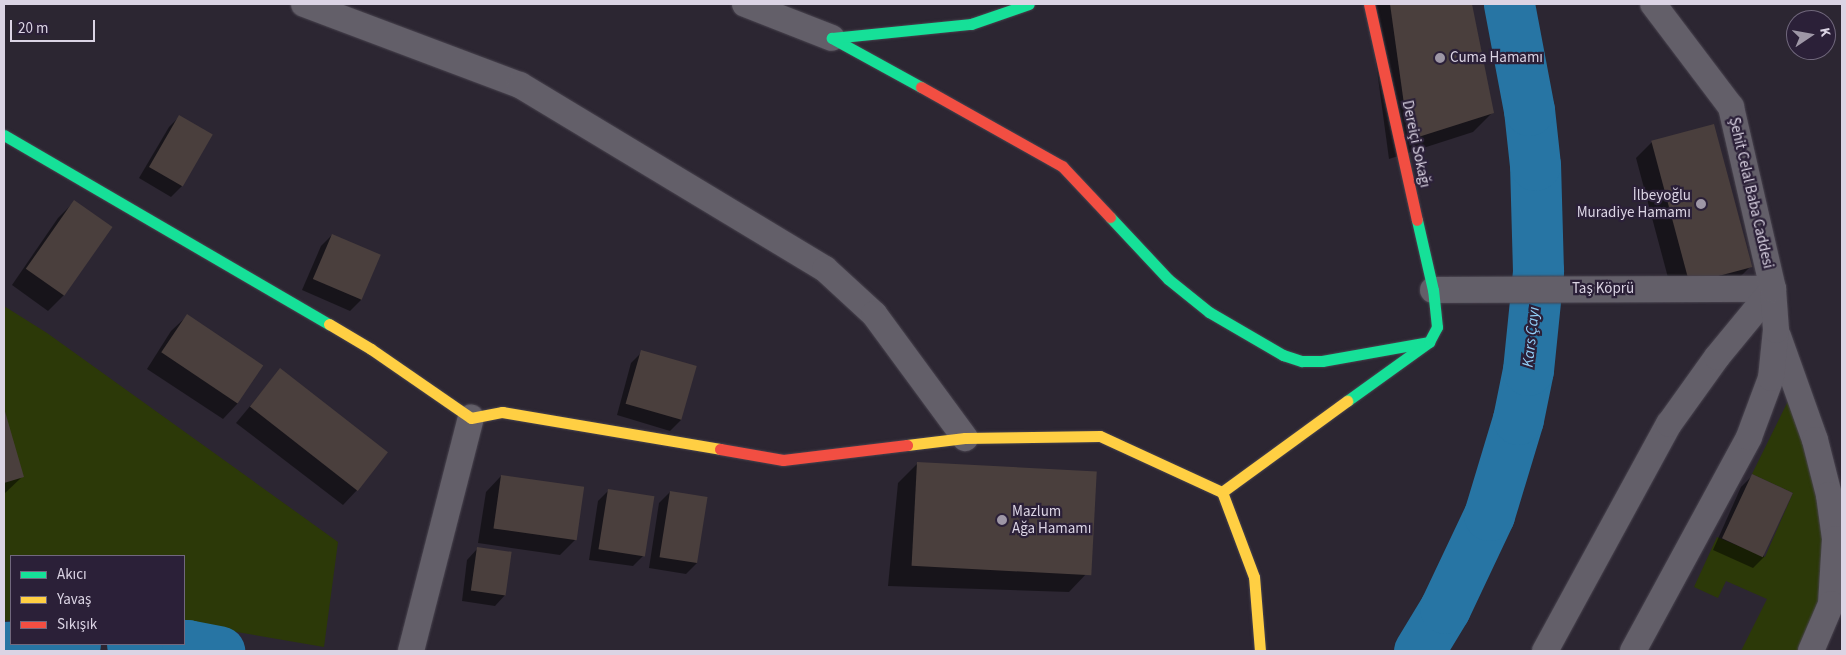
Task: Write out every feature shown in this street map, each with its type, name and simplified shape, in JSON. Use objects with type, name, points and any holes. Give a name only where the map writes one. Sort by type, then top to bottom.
[{"type":"street","points":[[304,4],[520,85],[825,270],[874,314],[965,438]]},
{"type":"street","points":[[745,4],[832,38],[1062,166],[1168,280],[1209,312],[1283,355],[1302,361],[1322,360],[1429,342]]},
{"type":"street","points":[[832,38],[971,24],[1029,4]]},
{"type":"street","name":"Dereiçi Sokağı","points":[[1369,4],[1433,290],[1437,327],[1429,342]]},
{"type":"street","name":"Şehit Celal Baba Caddesi","points":[[1653,4],[1731,107],[1773,289],[1776,330]]},
{"type":"street","points":[[4,135],[371,349],[470,418],[502,412],[783,460],[965,438],[1100,436],[1222,492],[1254,577],[1260,651]]},
{"type":"street","points":[[1545,651],[1669,424],[1717,357],[1773,289]]},
{"type":"street","name":"Taş Köprü","points":[[1433,290],[1773,289]]},
{"type":"street","points":[[1776,330],[1806,415],[1829,495],[1835,539],[1837,612],[1811,651]]},
{"type":"street","points":[[1632,651],[1749,437],[1771,378],[1776,330]]},
{"type":"street","points":[[1222,492],[1429,342]]},
{"type":"street","points":[[412,649],[470,418]]},
{"type":"green space","points":[[4,306],[47,333],[338,542],[324,647],[185,623],[185,555],[10,555],[10,620],[4,621]]},
{"type":"green space","points":[[1791,395],[1822,517],[1826,588],[1801,651],[1741,651],[1767,599],[1726,581],[1718,598],[1694,587],[1717,537],[1765,557],[1793,493],[1752,474]]},
{"type":"building","name":"Cuma Hamamı","points":[[1390,4],[1472,4],[1494,113],[1409,140]]},
{"type":"building","points":[[179,115],[213,134],[183,186],[149,167]]},
{"type":"building","name":"İlbeyoğlu Muradiye Hamamı","points":[[1714,124],[1752,267],[1690,284],[1651,141]]},
{"type":"building","points":[[74,200],[113,227],[64,296],[26,269]]},
{"type":"building","points":[[332,234],[381,255],[362,300],[313,279]]},
{"type":"building","points":[[187,314],[263,365],[238,404],[161,352]]},
{"type":"building","points":[[641,350],[697,366],[681,420],[626,404]]},
{"type":"building","points":[[280,368],[388,452],[358,491],[250,407]]},
{"type":"building","points":[[4,408],[24,477],[4,483]]},
{"type":"building","name":"Mazlum Ağa Hamamı","points":[[917,462],[1097,471],[1091,575],[912,566]]},
{"type":"building","points":[[1752,474],[1793,493],[1763,557],[1722,538]]},
{"type":"building","points":[[501,475],[584,487],[577,540],[493,528]]},
{"type":"building","points":[[608,489],[654,496],[645,557],[598,549]]},
{"type":"building","points":[[670,491],[708,497],[697,563],[660,557]]},
{"type":"building","points":[[477,547],[512,552],[506,595],[471,591]]},
{"type":"waterway","name":"Kars Çayı","points":[[1419,651],[1445,608],[1489,515],[1518,419],[1528,370],[1538,271],[1535,165],[1529,110],[1509,4]]},
{"type":"waterway","name":"Kars Çayı","points":[[4,647],[51,645]]},
{"type":"waterway","name":"Kars Çayı","points":[[185,645],[219,651]]},
{"type":"traffic: fast","points":[[921,87],[832,38],[971,24],[1029,4]]},
{"type":"traffic: fast","points":[[4,135],[329,324]]},
{"type":"traffic: fast","points":[[1110,217],[1168,279],[1209,312],[1283,355],[1302,361],[1322,361],[1429,342]]},
{"type":"traffic: fast","points":[[1347,401],[1429,342],[1437,327],[1433,290],[1417,220]]},
{"type":"traffic: slow","points":[[329,324],[371,349],[471,418],[502,412],[720,449]]},
{"type":"traffic: slow","points":[[1260,651],[1254,577],[1222,492],[1347,401]]},
{"type":"traffic: slow","points":[[907,445],[965,438],[1100,436],[1222,492]]},
{"type":"traffic: jam","points":[[1369,4],[1417,220]]},
{"type":"traffic: jam","points":[[921,87],[1062,166],[1110,217]]},
{"type":"traffic: jam","points":[[720,449],[783,460],[907,445]]},
{"type":"place","name":"Cuma Hamamı","points":[[1440,58]]},
{"type":"place","name":"İlbeyoğlu Muradiye Hamamı","points":[[1701,204]]},
{"type":"place","name":"Mazlum Ağa Hamamı","points":[[1002,520]]}]
